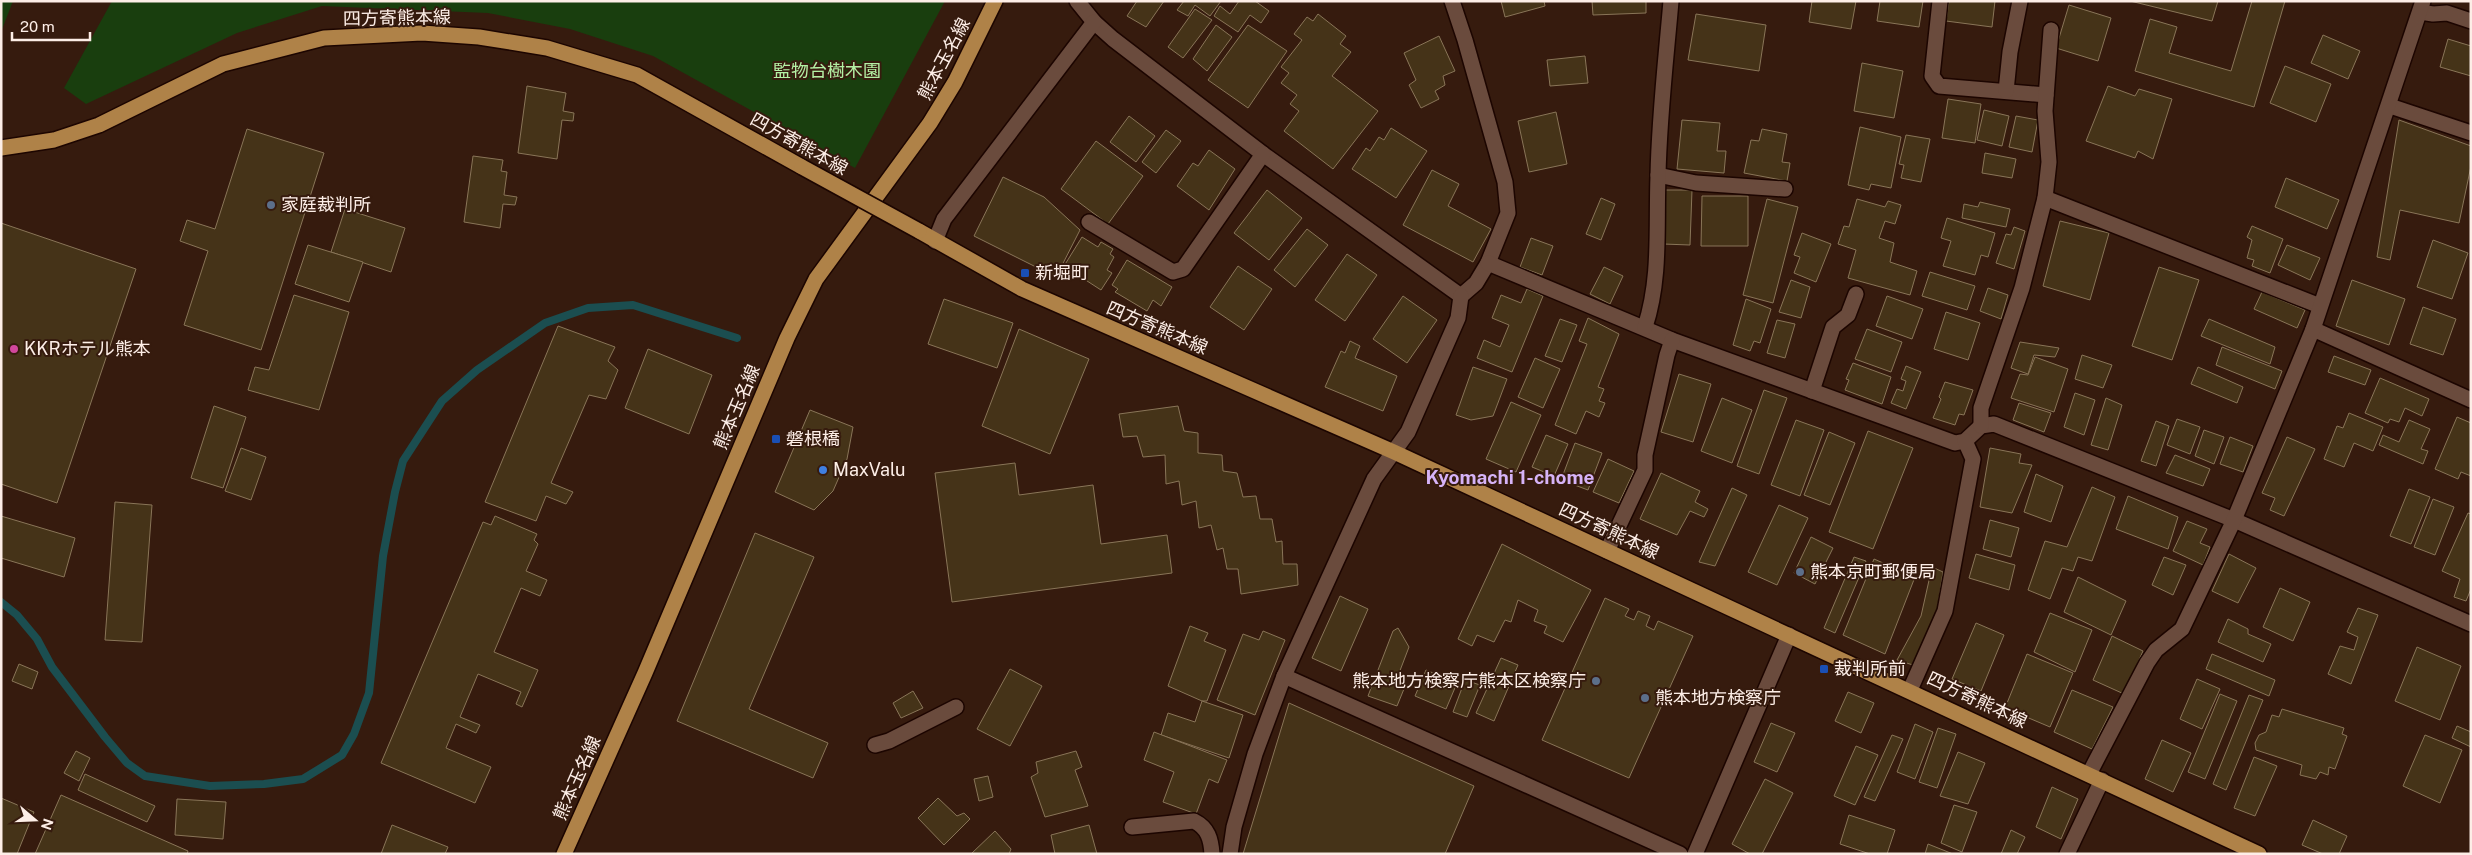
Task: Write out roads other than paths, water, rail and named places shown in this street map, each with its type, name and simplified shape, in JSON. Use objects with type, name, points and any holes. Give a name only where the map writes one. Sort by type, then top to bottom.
[{"type":"main road","name":"熊本玉名線","points":[[564,854],[646,673],[787,338],[812,287],[930,123],[955,82],[995,1]]},
{"type":"main road","name":"四方寄熊本線","points":[[1,148],[54,140],[100,125],[222,64],[324,38],[422,33],[479,37],[547,48],[637,75],[1022,290],[1394,452],[1910,690],[2258,854]]},
{"type":"street","points":[[1077,1],[1094,22],[1263,154],[1461,296]]},
{"type":"street","points":[[1230,854],[1234,827],[1255,754],[1284,676],[1374,479],[1408,432],[1458,318],[1461,296],[1476,283],[1488,263],[1508,213],[1508,200],[1497,154],[1452,1]]},
{"type":"street","points":[[1645,328],[1652,307],[1658,264],[1658,176],[1671,1]]},
{"type":"street","points":[[1940,1],[1932,76],[1939,86],[2046,95]]},
{"type":"street","points":[[2006,91],[2010,52],[2020,1]]},
{"type":"street","points":[[2067,854],[2096,777],[2146,663],[2156,650],[2182,629],[2234,520],[2313,329],[2422,7],[2432,14],[2447,13],[2471,21]]},
{"type":"street","points":[[935,241],[944,219],[1094,22]]},
{"type":"street","points":[[1981,426],[1981,408],[2022,288],[2045,198],[2049,162],[2046,95],[2051,30]]},
{"type":"street","points":[[2390,106],[2471,133]]},
{"type":"street","points":[[1089,222],[1173,272],[1183,269],[1263,154]]},
{"type":"street","points":[[1658,176],[1696,183],[1785,189]]},
{"type":"street","points":[[2045,198],[2320,306]]},
{"type":"street","points":[[1488,263],[1672,340],[1955,443],[1965,441],[1981,426],[1994,424],[2234,520],[2471,624]]},
{"type":"street","points":[[1812,391],[1833,327],[1848,315],[1856,294]]},
{"type":"street","points":[[2313,329],[2471,400]]},
{"type":"street","points":[[1607,551],[1645,470],[1645,455],[1672,340]]},
{"type":"street","points":[[1910,690],[1945,610],[1973,459],[1965,441]]},
{"type":"street","points":[[1695,854],[1789,635]]},
{"type":"street","points":[[1284,676],[1680,854]]},
{"type":"street","points":[[875,745],[889,741],[956,707]]},
{"type":"street","points":[[1132,827],[1194,822],[1201,825],[1210,836],[1212,854]]},
{"type":"waterway","points":[[1,602],[17,615],[37,639],[52,667],[105,737],[127,763],[145,776],[210,786],[264,784],[303,779],[342,755],[354,734],[369,693],[383,556],[403,461],[442,401],[477,370],[545,323],[588,308],[633,305],[737,338]]},
{"type":"place","name":"家庭裁判所","points":[[271,205]]},
{"type":"place","name":"新堀町","points":[[1025,273]]},
{"type":"place","name":"KKRホテル熊本","points":[[14,349]]},
{"type":"place","name":"磐根橋","points":[[776,439]]},
{"type":"place","name":"MaxValu","points":[[823,470]]},
{"type":"place","name":"熊本京町郵便局","points":[[1800,572]]},
{"type":"place","name":"裁判所前","points":[[1824,669]]},
{"type":"place","name":"熊本地方検察庁熊本区検察庁","points":[[1596,681]]},
{"type":"place","name":"熊本地方検察庁","points":[[1645,698]]},
{"type":"district","name":"Kyomachi 1-chome","points":[[1510,477]]},
{"type":"park label","name":"監物台樹木園","points":[[827,71]]}]
